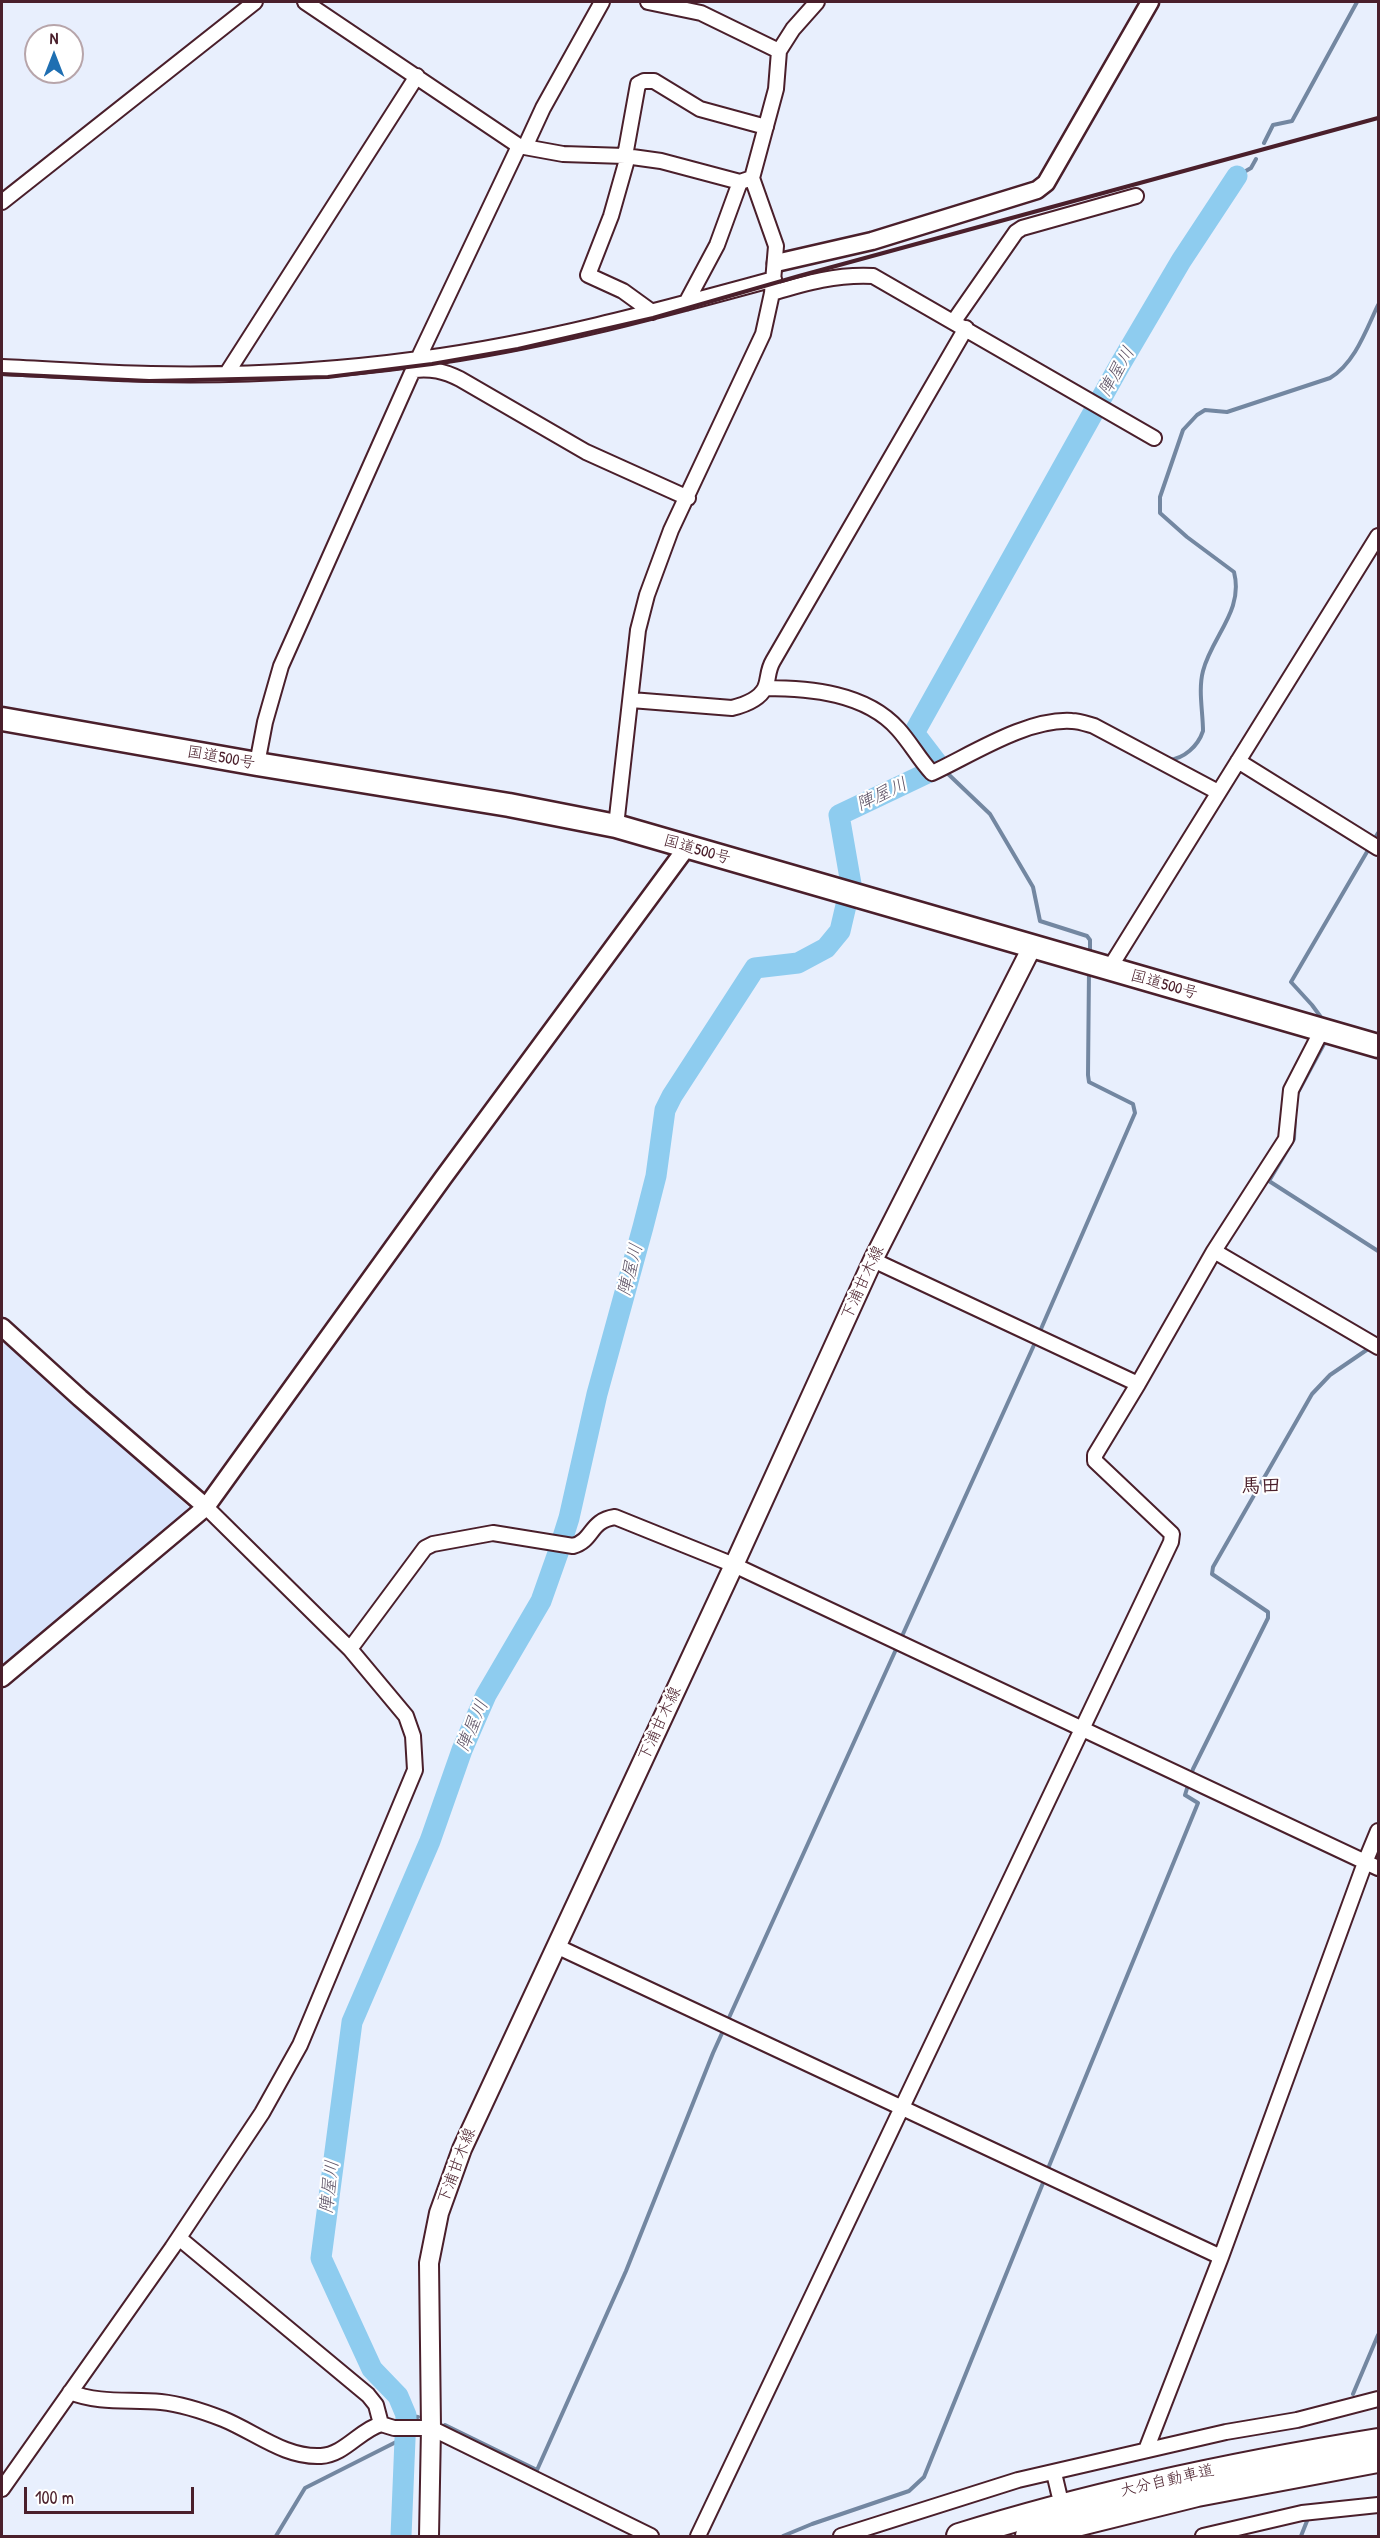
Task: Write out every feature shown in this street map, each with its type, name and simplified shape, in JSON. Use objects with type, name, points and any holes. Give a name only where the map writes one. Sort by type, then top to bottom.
[{"type":"highway","name":"国道500号","points":[[2,719],[509,805],[616,826],[1378,1046]]},
{"type":"highway","name":"大分自動車道","points":[[959,2536],[1078,2502],[1194,2474],[1378,2441]]},
{"type":"highway","name":"大分自動車道","points":[[1028,2536],[1197,2494],[1378,2460]]},
{"type":"main road","name":"下浦甘木線","points":[[429,2536],[426,2428],[429,2263],[439,2213],[462,2149],[734,1565],[873,1260],[1032,947]]},
{"type":"street","points":[[2,202],[255,2]]},
{"type":"street","points":[[305,2],[522,147],[563,154],[627,156],[661,161],[746,180],[769,222],[776,246],[774,278],[763,334],[671,530],[647,595],[638,630],[616,826]]},
{"type":"street","points":[[257,764],[265,722],[280,666],[416,365],[522,147],[602,2]]},
{"type":"street","points":[[648,2],[701,13],[779,51]]},
{"type":"street","points":[[686,303],[717,244],[746,180],[766,126],[776,89],[779,51],[793,29],[817,2]]},
{"type":"street","points":[[2,367],[152,374],[227,374],[416,365],[652,312],[774,278],[872,241],[1037,190],[1046,183],[1150,2]]},
{"type":"street","points":[[227,374],[417,76]]},
{"type":"street","points":[[652,312],[623,291],[588,275],[611,216],[627,156],[638,84],[644,81],[654,81],[700,109],[766,126]]},
{"type":"street","points":[[631,700],[732,708],[757,698],[765,688],[767,671],[773,660],[960,325],[1016,232],[1022,228],[1136,196]]},
{"type":"street","points":[[774,278],[873,276],[1154,438]]},
{"type":"street","points":[[416,365],[445,372],[460,379],[586,452],[688,498]]},
{"type":"street","points":[[1109,969],[1378,536]]},
{"type":"street","points":[[765,688],[804,689],[855,700],[877,710],[898,729],[932,773],[1019,731],[1049,722],[1072,720],[1094,726],[1218,792]]},
{"type":"street","points":[[1238,761],[1378,848]]},
{"type":"street","points":[[2,1678],[206,1507],[436,1188],[687,847]]},
{"type":"street","points":[[698,2536],[1171,1542],[1172,1534],[1095,1461],[1095,1455],[1214,1251],[1286,1139],[1291,1090],[1322,1030]]},
{"type":"street","points":[[1214,1251],[1378,1347]]},
{"type":"street","points":[[873,1260],[1138,1384]]},
{"type":"street","points":[[2,1327],[206,1507],[350,1649],[406,1716],[415,1743],[415,1770],[300,2045],[283,2079],[179,2238],[2,2488]]},
{"type":"street","points":[[350,1649],[424,1548],[433,1544],[493,1533],[573,1546],[585,1541],[598,1522],[615,1516],[734,1565],[1366,1860],[1378,1868]]},
{"type":"street","points":[[1146,2450],[1221,2257],[1378,1832]]},
{"type":"street","points":[[556,1946],[1221,2257]]},
{"type":"street","points":[[179,2238],[368,2395],[388,2426]]},
{"type":"street","points":[[70,2392],[82,2397],[105,2400],[163,2402],[223,2419],[292,2452],[310,2456],[325,2456],[388,2426],[426,2428],[651,2536]]},
{"type":"street","points":[[841,2536],[1018,2480],[1226,2432],[1297,2420],[1378,2399]]},
{"type":"street","points":[[1054,2473],[1059,2494]]},
{"type":"street","points":[[1203,2536],[1302,2513],[1378,2505]]},
{"type":"shaded area","points":[[2,1340],[191,1509],[2,1666]]},
{"type":"waterway","points":[[1264,143],[1273,125],[1292,121],[1357,2]]},
{"type":"waterway","points":[[1237,176],[1251,168],[1256,159]]},
{"type":"waterway","name":"陣屋川","points":[[401,2536],[406,2415],[398,2396],[372,2369],[321,2258],[352,2022],[430,1841],[462,1750],[486,1695],[541,1601],[558,1553],[569,1518],[597,1394],[656,1176],[665,1110],[755,968],[798,963],[826,948],[840,931],[851,884],[839,815],[940,767],[914,733],[1121,363],[1181,261],[1237,176]]},
{"type":"waterway","points":[[1168,760],[1190,751],[1198,742],[1203,731],[1201,693],[1203,671],[1207,658],[1231,611],[1236,586],[1234,572],[1187,537],[1160,513],[1160,497],[1183,430],[1205,410],[1227,412],[1330,378],[1339,372],[1353,355],[1378,305]]},
{"type":"waterway","points":[[945,771],[990,814],[1033,887],[1040,921],[1087,936],[1090,940],[1090,956]]},
{"type":"waterway","points":[[1323,1020],[1291,982],[1378,833]]},
{"type":"waterway","points":[[445,2425],[537,2470],[626,2271],[713,2053],[1034,1345],[1135,1113],[1133,1104],[1089,1082],[1089,970]]},
{"type":"waterway","points":[[1296,1096],[1325,1042]]},
{"type":"waterway","points":[[1295,1113],[1294,1139],[1269,1181],[1378,1251]]},
{"type":"waterway","points":[[1047,2171],[1198,1803],[1185,1795],[1193,1769],[1268,1618],[1268,1612],[1212,1574],[1213,1567],[1312,1394],[1330,1375],[1371,1347]]},
{"type":"waterway","points":[[783,2536],[909,2491],[924,2477],[1045,2178]]},
{"type":"waterway","points":[[1353,2394],[1378,2335]]},
{"type":"waterway","points":[[406,2415],[418,2417]]},
{"type":"waterway","points":[[276,2536],[305,2488],[404,2438]]},
{"type":"waterway","points":[[1301,2536],[1307,2521]]},
{"type":"railway","points":[[2,374],[149,381],[328,377],[432,364],[518,349],[653,318],[1378,118]]},
{"type":"district","name":"馬田","points":[[1261,1487]]}]
